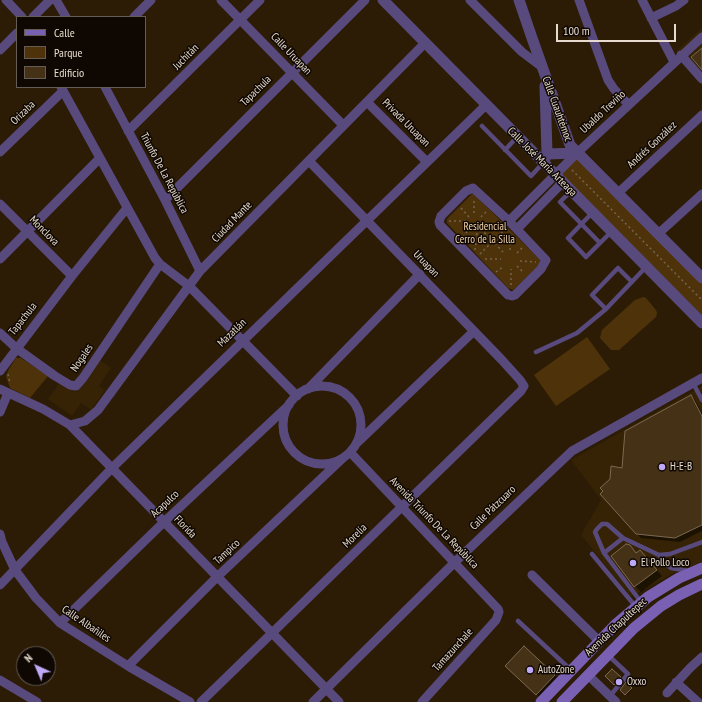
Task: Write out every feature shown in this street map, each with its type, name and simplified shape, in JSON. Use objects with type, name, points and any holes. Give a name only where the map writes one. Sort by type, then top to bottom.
[{"type":"main road","name":"Avenida Chapultepec","points":[[541,702],[607,633],[639,604],[656,591],[698,570]]},
{"type":"main road","name":"Avenida Chapultepec","points":[[562,702],[634,628],[661,606],[702,584]]},
{"type":"main road","points":[[607,633],[610,640],[620,641]]},
{"type":"main road","points":[[588,675],[601,652],[599,641]]},
{"type":"street","points":[[6,0],[21,16]]},
{"type":"street","points":[[34,16],[50,0]]},
{"type":"street","points":[[56,0],[65,16]]},
{"type":"street","points":[[135,16],[151,0]]},
{"type":"street","name":"Calle Uruapan","points":[[221,0],[343,125]]},
{"type":"street","name":"Juchitán","points":[[128,130],[260,0]]},
{"type":"street","name":"Tapachula","points":[[165,200],[365,0]]},
{"type":"street","name":"Calle José María Arteaga","points":[[383,0],[517,137],[545,159],[554,174],[702,323]]},
{"type":"street","points":[[470,0],[522,52],[544,71],[545,159],[577,152]]},
{"type":"street","name":"Calle Cuauhtémoc","points":[[519,0],[568,141],[658,234]]},
{"type":"street","points":[[579,0],[608,80],[628,104]]},
{"type":"street","points":[[642,0],[674,62]]},
{"type":"street","points":[[651,18],[676,6],[684,0]]},
{"type":"street","points":[[0,50],[16,34]]},
{"type":"street","name":"Ubaldo Treviño","points":[[512,225],[554,174],[702,37]]},
{"type":"street","name":"Ciudad Mante","points":[[70,425],[85,421],[98,410],[200,271],[425,43]]},
{"type":"street","points":[[681,55],[702,79]]},
{"type":"street","name":"Triunfo De La República","points":[[106,88],[165,200],[200,271]]},
{"type":"street","points":[[62,89],[152,254],[160,264],[189,286],[243,339],[297,396]]},
{"type":"street","name":"Orizaba","points":[[0,152],[62,89]]},
{"type":"street","name":"Privada Uruapan","points":[[368,102],[427,162]]},
{"type":"street","name":"Mazatlán","points":[[0,585],[112,468],[243,339],[486,105]]},
{"type":"street","name":"Andrés González","points":[[618,194],[702,115]]},
{"type":"street","points":[[0,259],[100,158]]},
{"type":"street","name":"Uruapan","points":[[309,161],[420,274],[524,386]]},
{"type":"street","points":[[512,225],[562,182]]},
{"type":"street","points":[[473,188],[512,225],[546,260],[541,269],[515,295],[512,296],[508,294],[474,260],[440,225],[439,222],[441,216],[466,191],[473,188]]},
{"type":"street","points":[[702,194],[658,234],[702,278]]},
{"type":"street","name":"Monclova","points":[[0,204],[72,276]]},
{"type":"street","name":"Tapachula","points":[[0,371],[72,276],[127,208]]},
{"type":"street","name":"Nogales","points":[[0,333],[16,348],[55,376],[70,385],[76,386],[83,378],[160,264]]},
{"type":"street","points":[[420,274],[308,389],[297,396],[289,405],[285,415],[284,430],[289,445],[296,453],[304,459],[314,463],[325,464],[335,461],[347,454],[474,331]]},
{"type":"street","name":"Calle Pátzcuaro","points":[[313,702],[455,562],[572,451],[702,378]]},
{"type":"street","points":[[308,389],[319,386],[331,387],[342,391],[351,398],[358,408],[361,420],[361,432],[357,443]]},
{"type":"street","name":"Morelia","points":[[201,702],[521,391],[524,386]]},
{"type":"street","points":[[0,412],[6,390]]},
{"type":"street","name":"Florida","points":[[6,390],[70,425],[339,702]]},
{"type":"street","name":"Acapulco","points":[[60,623],[164,522],[289,405]]},
{"type":"street","name":"Avenida Triunfo De La República","points":[[347,454],[402,506],[496,605],[499,612]]},
{"type":"street","name":"Tampico","points":[[128,666],[217,577],[347,454]]},
{"type":"street","name":"Calle Albañiles","points":[[0,534],[2,542],[15,570],[36,598],[60,623],[128,666],[190,702]]},
{"type":"street","points":[[532,575],[599,641]]},
{"type":"street","name":"Tamazunchale","points":[[422,702],[496,620],[499,612]]},
{"type":"street","points":[[667,693],[676,682],[702,657]]},
{"type":"street","points":[[588,675],[613,699]]},
{"type":"street","points":[[0,680],[37,702]]},
{"type":"street","points":[[676,682],[698,702]]},
{"type":"lane","points":[[482,126],[531,176],[545,159]]},
{"type":"lane","points":[[505,150],[517,137]]},
{"type":"lane","points":[[571,191],[560,202],[600,243]]},
{"type":"lane","points":[[592,212],[568,238],[586,256],[612,232]]},
{"type":"lane","points":[[536,352],[577,333],[606,309],[646,267]]},
{"type":"lane","points":[[606,309],[592,295],[618,268],[632,282]]},
{"type":"lane","points":[[693,383],[702,400]]},
{"type":"lane","points":[[639,604],[604,553],[595,532],[602,524],[607,524],[623,538],[659,555],[671,568],[698,570]]},
{"type":"lane","points":[[604,553],[623,538]]},
{"type":"lane","points":[[659,555],[670,554],[702,542]]},
{"type":"lane","points":[[592,554],[639,604]]},
{"type":"lane","points":[[518,621],[572,671]]},
{"type":"lane","points":[[607,655],[628,674],[613,699]]},
{"type":"path","points":[[566,163],[702,300]]},
{"type":"path","points":[[473,188],[474,215]]},
{"type":"path","points":[[455,202],[470,217]]},
{"type":"path","points":[[439,222],[467,221]]},
{"type":"path","points":[[484,224],[512,225]]},
{"type":"path","points":[[474,260],[512,225]]},
{"type":"path","points":[[510,250],[512,225]]},
{"type":"path","points":[[481,229],[504,252]]},
{"type":"path","points":[[474,260],[477,232]]},
{"type":"path","points":[[474,260],[501,259]]},
{"type":"path","points":[[520,261],[545,262]]},
{"type":"path","points":[[517,266],[530,280]]},
{"type":"path","points":[[511,269],[512,296]]},
{"type":"path","points":[[6,390],[10,370]]},
{"type":"shaded area","points":[[702,28],[702,80],[676,51]]},
{"type":"shaded area","points":[[100,360],[111,368],[99,386],[105,390],[91,410],[81,403],[72,416],[48,399],[61,381],[77,392]]},
{"type":"shaded area","points":[[702,386],[702,562],[674,573],[631,597],[581,535],[601,500],[571,460]]},
{"type":"green space","points":[[577,159],[702,284],[702,320],[559,175]]},
{"type":"green space","name":"Residencial Cerro de la Silla","points":[[472,194],[540,260],[540,264],[513,290],[508,288],[447,223],[447,219]]},
{"type":"green space","points":[[643,297],[646,298],[656,310],[656,317],[619,350],[611,350],[600,338],[602,330],[635,300]]},
{"type":"green space","points":[[587,337],[610,369],[556,406],[534,375]]},
{"type":"green space","points":[[16,358],[21,358],[48,376],[30,398],[10,388],[6,376]]},
{"type":"building","points":[[702,48],[702,70],[691,57]]},
{"type":"building","name":"H-E-B","points":[[691,395],[702,416],[702,525],[675,538],[636,534],[600,494],[603,491],[600,488],[610,479],[611,466],[622,468],[625,431]]},
{"type":"building","name":"El Pollo Loco","points":[[626,544],[630,545],[636,553],[640,550],[657,570],[634,587],[611,556]]},
{"type":"building","name":"AutoZone","points":[[524,646],[555,675],[536,695],[505,666]]},
{"type":"building","points":[[612,669],[621,677],[614,685],[605,676]]},
{"type":"building","points":[[626,682],[632,688],[625,695],[620,690]]},
{"type":"place","name":"H-E-B","points":[[662,467]]},
{"type":"place","name":"El Pollo Loco","points":[[633,563]]},
{"type":"place","name":"AutoZone","points":[[530,670]]},
{"type":"place","name":"Oxxo","points":[[619,682]]}]
